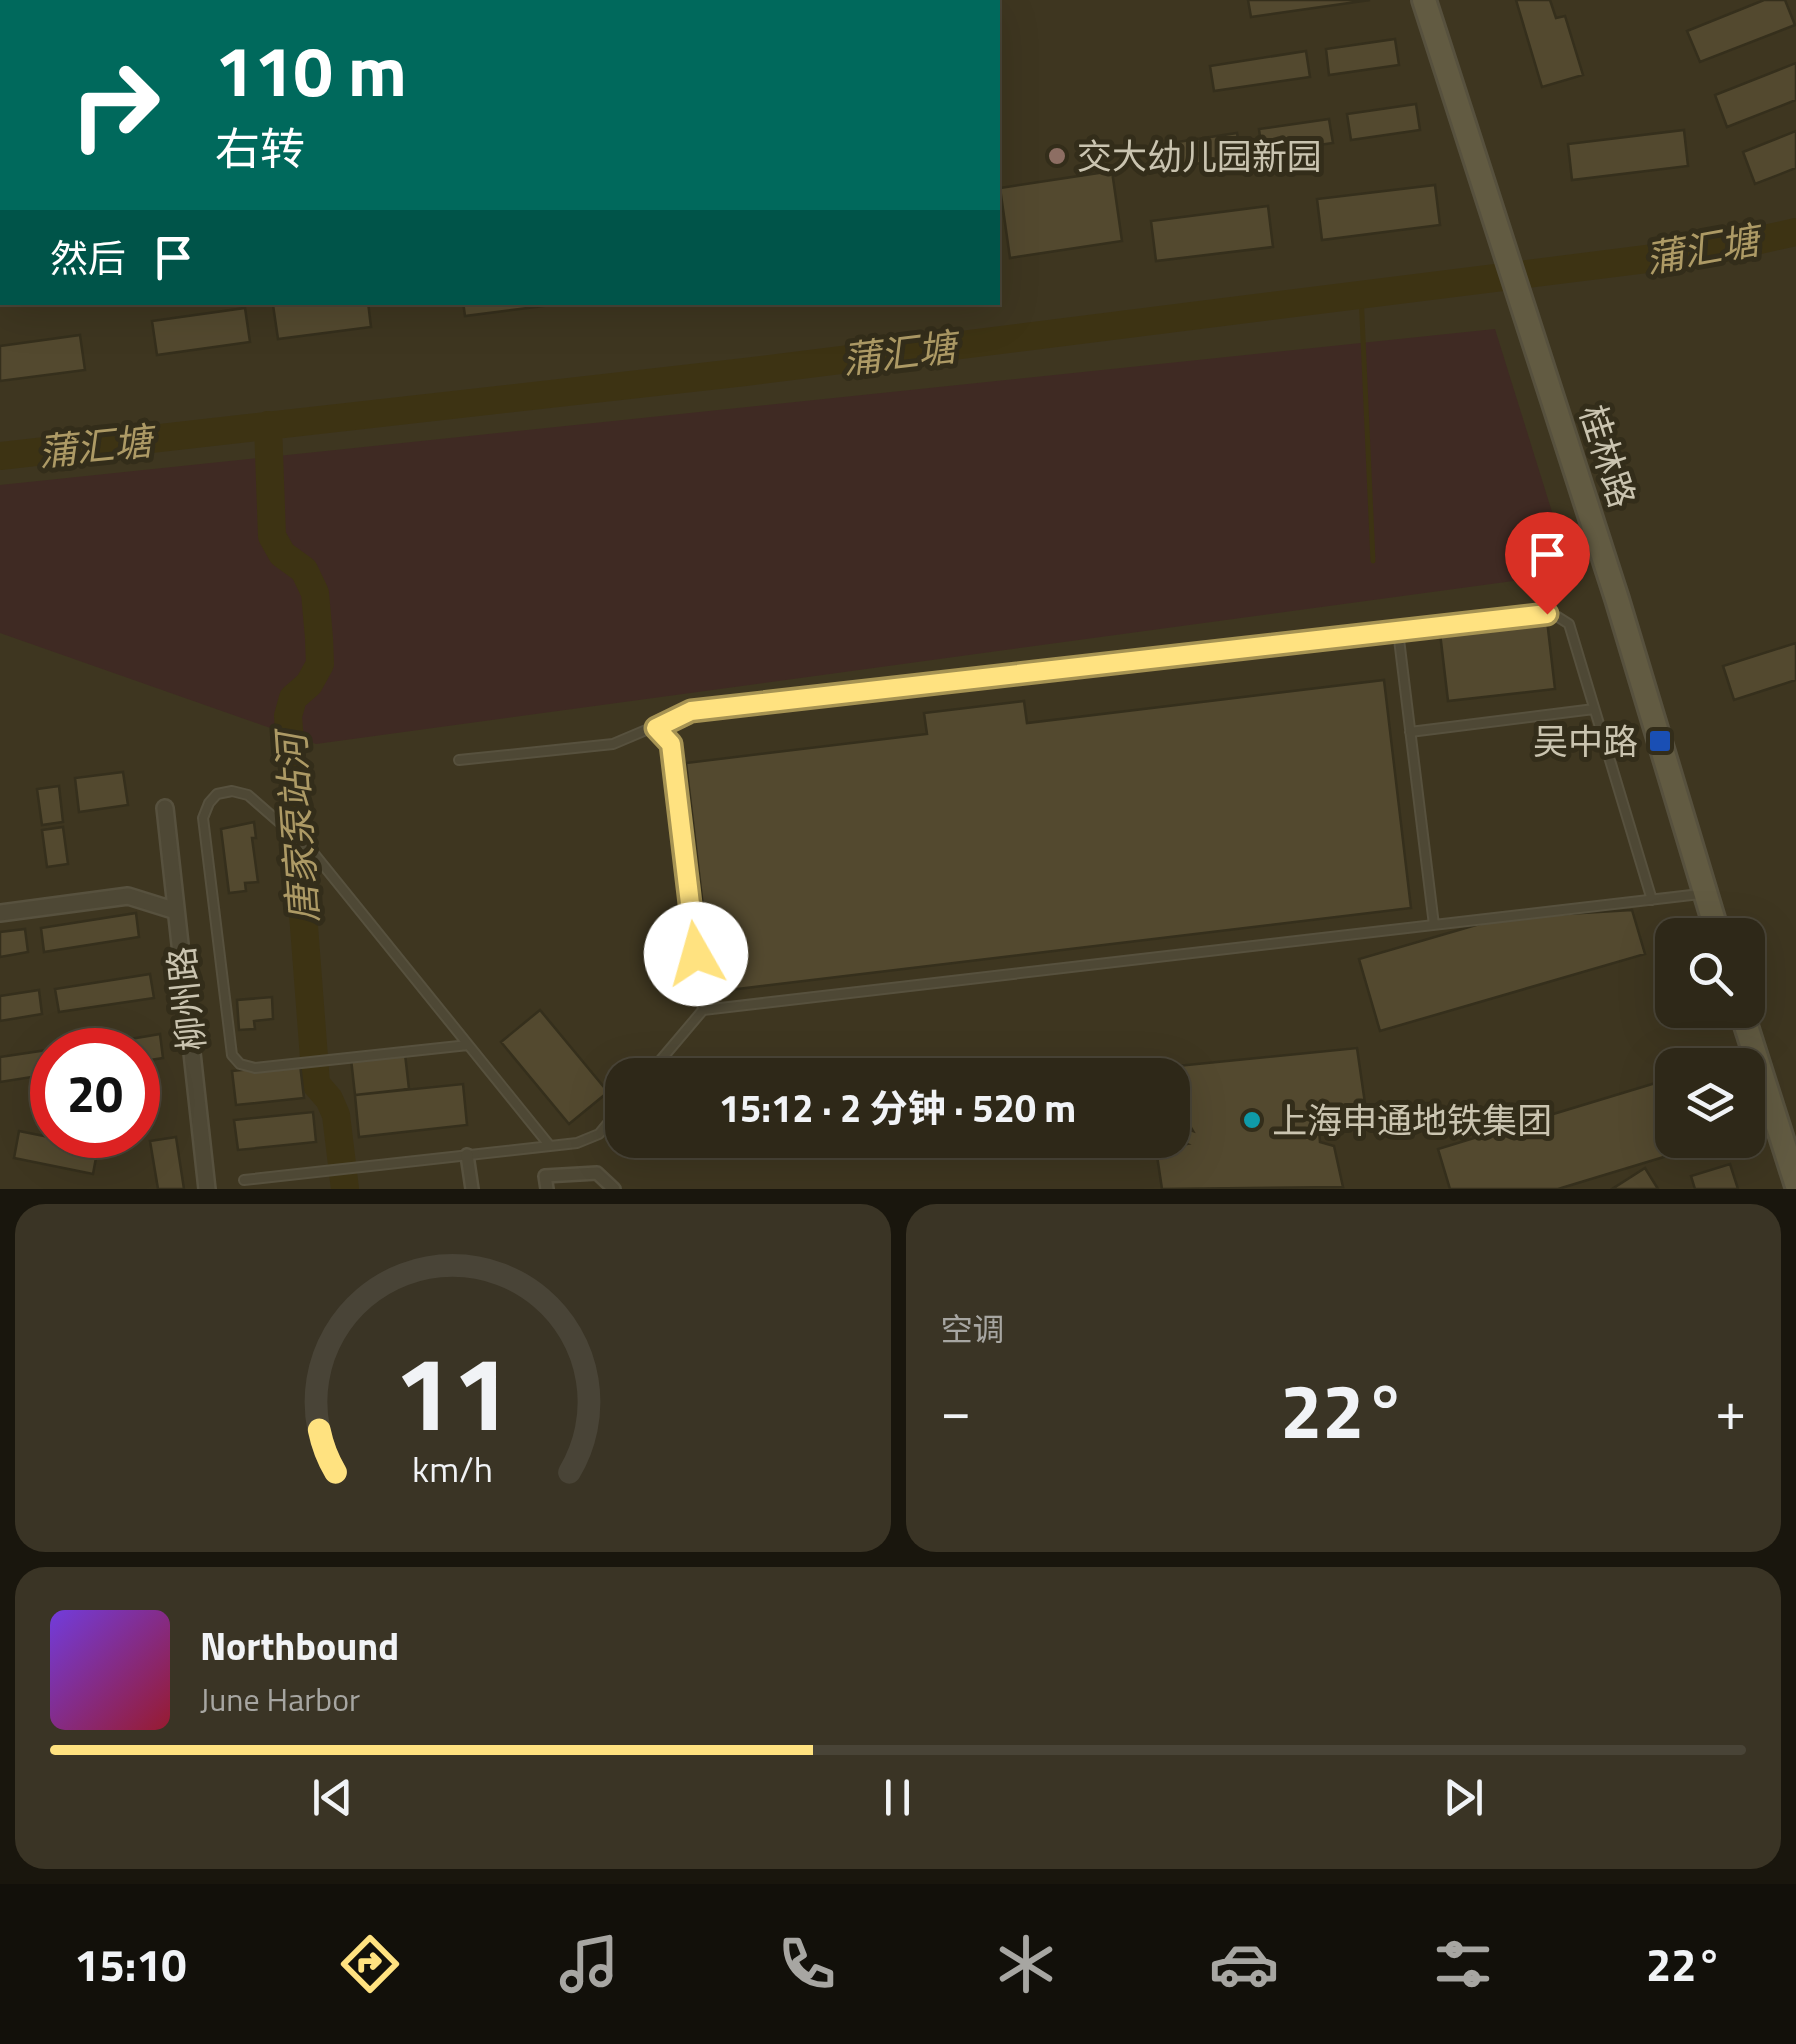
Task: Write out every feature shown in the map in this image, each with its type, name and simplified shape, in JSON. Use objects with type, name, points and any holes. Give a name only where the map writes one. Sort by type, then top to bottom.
[{"type":"main road","name":"桂林路","points":[[1424,0],[1617,599],[1713,918]]},
{"type":"main road","points":[[1748,1028],[1796,1184]]},
{"type":"street","name":"柳州路","points":[[164,808],[207,1189]]},
{"type":"street","points":[[0,914],[128,896],[176,911]]},
{"type":"street","points":[[467,1155],[472,1189]]},
{"type":"street","points":[[547,1189],[545,1176],[598,1172],[614,1189]]},
{"type":"lane","points":[[459,760],[613,744],[691,711],[1547,614],[1568,624],[1652,900]]},
{"type":"lane","points":[[1398,630],[1434,925]]},
{"type":"lane","points":[[1410,732],[1594,708]]},
{"type":"lane","points":[[656,728],[671,744],[703,1010]]},
{"type":"lane","points":[[468,1045],[255,1068],[240,1064],[232,1055],[231,1013],[203,818],[209,803],[218,794],[232,791],[248,795],[310,850],[550,1146]]},
{"type":"lane","points":[[209,863],[222,862]]},
{"type":"lane","points":[[662,1058],[703,1010],[1705,894]]},
{"type":"lane","points":[[244,1180],[577,1143],[599,1134],[605,1127]]},
{"type":"shaded area","points":[[1495,329],[1571,573],[316,744],[0,633],[0,485]]},
{"type":"building","points":[[1248,0],[1370,0],[1251,17]]},
{"type":"building","points":[[1516,0],[1550,0],[1556,18],[1565,16],[1583,75],[1542,87]]},
{"type":"building","points":[[1764,0],[1785,0],[1795,25],[1700,62],[1687,31]]},
{"type":"building","points":[[1395,39],[1399,65],[1329,75],[1326,49]]},
{"type":"building","points":[[1306,51],[1310,77],[1214,91],[1210,66]]},
{"type":"building","points":[[1796,63],[1796,100],[1727,127],[1715,95]]},
{"type":"building","points":[[1416,104],[1420,130],[1351,140],[1347,114]]},
{"type":"building","points":[[1329,119],[1333,143],[1262,153],[1259,129]]},
{"type":"building","points":[[1684,130],[1688,166],[1572,180],[1568,144]]},
{"type":"building","points":[[1796,131],[1796,168],[1755,184],[1743,152]]},
{"type":"building","points":[[1237,133],[1241,157],[1155,170],[1151,146]]},
{"type":"building","points":[[1112,171],[1122,241],[1010,258],[1000,188]]},
{"type":"building","points":[[1435,185],[1440,225],[1322,240],[1317,199]]},
{"type":"building","points":[[1268,206],[1273,247],[1156,261],[1151,221]]},
{"type":"building","points":[[273,305],[368,305],[371,327],[278,339]]},
{"type":"building","points":[[463,305],[551,305],[465,316]]},
{"type":"building","points":[[245,308],[250,342],[157,355],[152,321]]},
{"type":"building","points":[[80,335],[85,370],[0,381],[0,346]]},
{"type":"building","points":[[1547,620],[1555,689],[1448,701],[1440,633]]},
{"type":"building","points":[[1796,643],[1796,680],[1734,700],[1723,666]]},
{"type":"building","points":[[1384,680],[1411,908],[713,992],[686,763],[927,734],[924,713],[1024,701],[1027,723]]},
{"type":"building","points":[[123,772],[128,805],[79,812],[75,778]]},
{"type":"building","points":[[59,786],[63,822],[42,825],[37,789]]},
{"type":"building","points":[[254,822],[256,838],[252,838],[258,882],[245,883],[246,891],[229,893],[221,829]]},
{"type":"building","points":[[63,827],[68,864],[47,867],[42,830]]},
{"type":"building","points":[[1632,910],[1645,954],[1380,1031],[1359,959],[1500,918]]},
{"type":"building","points":[[136,913],[139,937],[44,952],[41,928]]},
{"type":"building","points":[[25,929],[28,952],[0,957],[0,932]]},
{"type":"building","points":[[150,974],[154,998],[59,1012],[55,989]]},
{"type":"building","points":[[39,990],[42,1014],[0,1021],[0,996]]},
{"type":"building","points":[[272,997],[273,1019],[254,1021],[255,1029],[239,1030],[237,1000]]},
{"type":"building","points":[[540,1010],[605,1088],[605,1094],[569,1124],[501,1042]]},
{"type":"building","name":"上海申通地铁集团","points":[[1357,1048],[1367,1117],[1318,1116],[1320,1142],[1334,1146],[1343,1187],[1162,1189],[1157,1158],[1190,1158],[1190,1065]]},
{"type":"building","points":[[30,1053],[30,1077],[0,1082],[0,1057]]},
{"type":"building","points":[[405,1054],[409,1089],[355,1095],[351,1059]]},
{"type":"building","points":[[300,1064],[304,1098],[236,1105],[232,1071]]},
{"type":"building","points":[[1655,1083],[1655,1158],[1660,1158],[1558,1189],[1450,1189],[1438,1149]]},
{"type":"building","points":[[463,1084],[467,1125],[359,1137],[355,1095]]},
{"type":"building","points":[[313,1112],[316,1142],[238,1150],[234,1120]]},
{"type":"building","points":[[19,1131],[30,1133],[30,1158],[96,1158],[93,1174],[14,1158]]},
{"type":"building","points":[[176,1137],[184,1189],[158,1189],[153,1158],[160,1158],[160,1139]]},
{"type":"building","points":[[1730,1164],[1738,1189],[1695,1189],[1691,1176]]},
{"type":"building","points":[[1645,1168],[1658,1189],[1612,1189]]},
{"type":"waterway","name":"蒲汇塘","points":[[0,456],[745,372],[1710,251],[1796,232]]},
{"type":"waterway","points":[[1361,294],[1373,561]]},
{"type":"waterway","name":"唐家泵站河","points":[[268,425],[272,536],[282,554],[304,570],[315,593],[320,664],[309,684],[293,698],[288,716],[316,1084],[336,1115],[345,1189]]},
{"type":"place","name":"交大幼儿园新园","points":[[1057,156]]},
{"type":"place","name":"吴中路","points":[[1660,741]]},
{"type":"place","name":"上海申通地铁集团","points":[[1252,1120]]},
{"type":"route","points":[[696,954],[671,744],[656,728],[691,711],[1547,614]]}]
